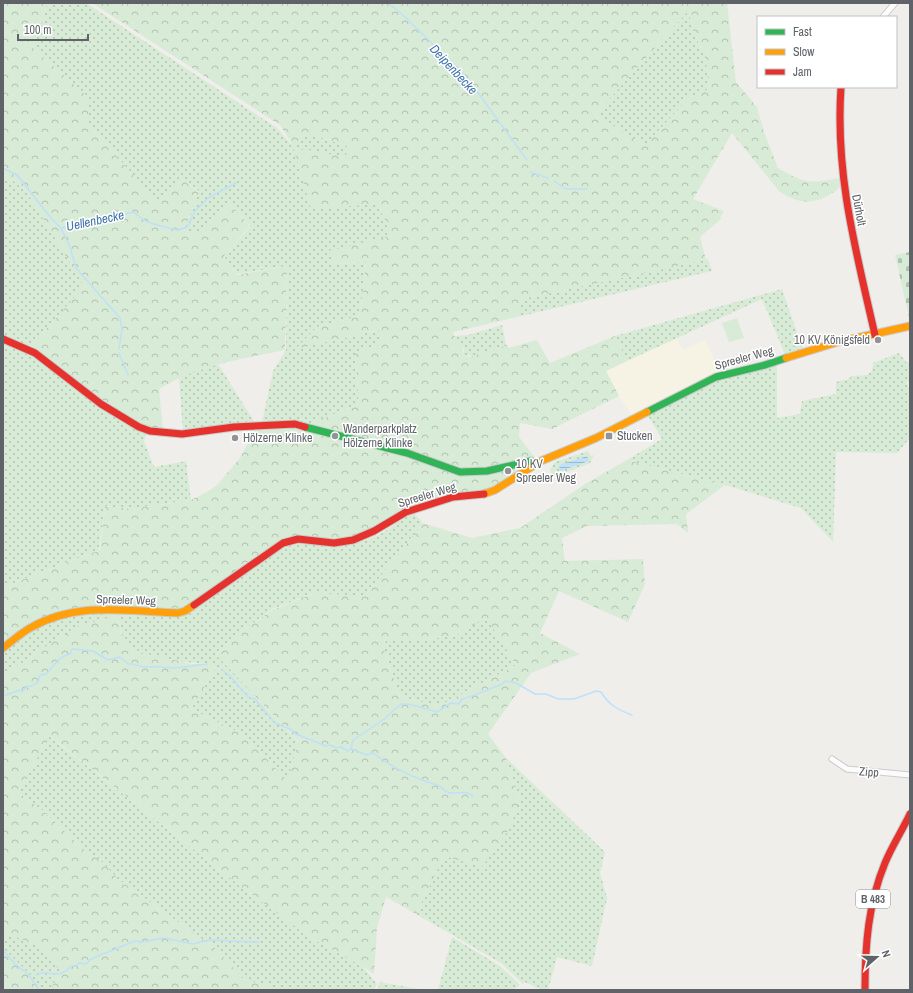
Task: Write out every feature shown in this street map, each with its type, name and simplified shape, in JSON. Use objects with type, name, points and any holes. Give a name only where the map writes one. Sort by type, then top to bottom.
[{"type":"street","points":[[884,16],[895,3]]},
{"type":"street","name":"Dürholt","points":[[841,88],[839,116],[844,190],[875,335]]},
{"type":"street","name":"Spreeler Weg","points":[[3,648],[30,628],[54,617],[73,611],[93,609],[178,613],[185,611],[283,543],[301,539],[334,543],[350,541],[374,531],[406,512],[453,497],[481,495],[495,490],[536,464],[596,438],[716,377],[765,365],[822,346],[910,326]]},
{"type":"street","points":[[3,339],[35,353],[102,404],[139,427],[150,430],[182,434],[234,427],[300,424],[407,453],[463,472],[512,467],[531,461],[536,464]]},
{"type":"street","name":"Zipp","points":[[832,759],[847,769],[910,775]]},
{"type":"street","name":"B 483","points":[[865,990],[865,943],[873,900],[883,869],[910,814]]},
{"type":"shaded area","points":[[676,337],[683,350],[705,340],[719,371],[692,383],[691,385],[632,416],[619,396],[606,371]]},
{"type":"green space","points":[[3,3],[47,3],[43,21],[33,48],[89,98],[89,124],[158,204],[183,180],[199,192],[184,230],[200,235],[230,204],[250,226],[224,256],[237,275],[287,266],[285,350],[205,368],[159,389],[163,431],[142,426],[103,404],[30,348],[84,286],[25,189],[3,174]]},
{"type":"green space","points":[[47,3],[86,3],[277,128],[291,144],[311,134],[350,147],[345,157],[378,204],[392,236],[333,263],[366,262],[360,316],[317,327],[297,348],[380,330],[380,345],[355,353],[359,404],[301,428],[256,428],[262,422],[273,371],[286,350],[287,266],[237,274],[224,256],[251,226],[230,204],[200,236],[184,230],[199,191],[183,180],[158,204],[89,124],[89,98],[33,48],[43,21]]},
{"type":"green space","points":[[92,3],[727,3],[736,82],[757,107],[764,132],[778,168],[794,177],[807,181],[820,181],[839,178],[841,186],[834,192],[819,200],[795,200],[779,191],[732,133],[693,199],[724,211],[720,217],[722,218],[700,237],[706,260],[522,299],[517,317],[453,332],[454,336],[460,341],[464,355],[469,357],[502,347],[506,344],[508,348],[537,340],[550,363],[615,336],[627,361],[606,371],[619,396],[552,429],[520,423],[519,437],[536,459],[490,489],[480,493],[456,494],[360,535],[339,541],[297,537],[185,609],[118,612],[121,633],[130,646],[139,652],[192,664],[212,663],[215,669],[191,709],[242,734],[288,781],[298,741],[216,655],[232,639],[272,610],[315,593],[365,596],[423,523],[472,538],[520,528],[585,484],[627,460],[725,485],[686,514],[688,533],[677,524],[587,526],[562,538],[565,561],[643,559],[645,584],[628,622],[559,591],[540,633],[580,654],[531,673],[488,734],[506,758],[520,800],[510,828],[482,867],[444,856],[416,914],[386,897],[377,928],[374,974],[311,938],[243,888],[50,736],[18,792],[42,810],[82,848],[102,862],[119,880],[216,949],[244,980],[266,984],[273,990],[50,990],[61,971],[37,946],[12,935],[3,939],[3,676],[57,639],[67,635],[72,628],[108,618],[110,611],[93,609],[54,617],[3,648],[3,587],[100,550],[105,506],[130,509],[166,504],[191,500],[209,491],[218,484],[240,458],[256,428],[301,428],[359,404],[355,353],[380,345],[379,330],[296,349],[317,327],[360,316],[366,262],[333,263],[330,250],[392,236],[378,204],[311,209],[293,147],[345,157],[350,147],[311,134],[292,144],[280,125]],"holes":[[[688,11],[696,37],[706,60],[709,89],[690,97],[645,145],[595,115]],[[486,617],[516,665],[439,706],[400,697],[383,646],[386,641],[420,641],[460,634]]]},
{"type":"green space","points":[[688,11],[696,37],[706,60],[709,89],[690,97],[645,145],[595,115]]},
{"type":"green space","points":[[3,174],[25,189],[85,286],[30,348],[3,338]]},
{"type":"green space","points":[[910,252],[910,322],[895,255]]},
{"type":"green space","points":[[708,259],[712,271],[517,317],[522,299]]},
{"type":"green space","points":[[782,289],[803,350],[786,357],[762,299],[627,361],[615,336]]},
{"type":"green space","points":[[737,318],[744,338],[729,342],[722,323]]},
{"type":"green space","points":[[502,325],[506,344],[479,354],[468,356],[464,355],[464,350],[454,336],[468,335]]},
{"type":"green space","points":[[3,341],[25,349],[147,432],[144,441],[154,467],[186,461],[191,500],[130,509],[105,506],[99,550],[3,587]]},
{"type":"green space","points":[[899,353],[907,363],[910,361],[910,382],[906,382],[910,389],[910,438],[897,453],[836,452],[833,542],[801,508],[725,485],[627,460],[662,439],[647,414],[720,378],[777,364],[777,418],[800,414],[802,401],[836,394],[836,382],[849,379],[851,376],[867,375],[872,371],[873,363]]},
{"type":"green space","points":[[218,364],[255,423],[183,432],[179,377]]},
{"type":"green space","points":[[588,451],[590,456],[594,455],[590,463],[562,474],[559,478],[550,476],[551,468],[555,462]]},
{"type":"green space","points":[[414,513],[423,523],[364,597],[314,593],[272,609],[232,639],[216,654],[298,742],[288,781],[242,734],[191,709],[215,669],[212,663],[182,662],[147,655],[131,647],[123,635],[118,612],[273,547],[314,538],[316,545],[360,542],[379,534]]},
{"type":"green space","points":[[110,611],[108,618],[73,628],[67,635],[57,639],[3,676],[3,651],[31,630],[65,615]]},
{"type":"green space","points":[[486,616],[516,665],[439,706],[400,697],[383,646],[386,641],[420,641],[460,634]]},
{"type":"green space","points":[[49,736],[243,888],[311,938],[362,966],[377,984],[374,990],[273,990],[266,984],[244,980],[216,949],[119,880],[102,862],[82,848],[42,810],[18,792]]},
{"type":"green space","points":[[506,758],[605,852],[600,873],[607,898],[592,966],[557,957],[548,990],[542,990],[525,982],[523,984],[501,963],[416,914],[444,856],[520,800]]},
{"type":"green space","points":[[12,935],[38,946],[61,971],[50,990],[8,990],[3,985],[3,939]]},
{"type":"green space","points":[[452,937],[500,966],[520,985],[513,990],[438,990]]},
{"type":"green space","points":[[3,948],[31,975],[38,987],[42,990],[3,990]]},
{"type":"green space","points":[[379,982],[424,990],[377,990]]},
{"type":"water","points":[[587,456],[589,461],[560,471],[559,465]]},
{"type":"waterway","name":"Deipenbecke","points":[[388,3],[404,16],[468,79],[527,160]]},
{"type":"waterway","name":"Uellenbecke","points":[[3,168],[18,176],[50,217],[61,228],[134,212],[140,218],[150,223],[174,229],[181,229],[188,226],[195,211],[208,198],[236,183]]},
{"type":"waterway","points":[[530,172],[548,178]]},
{"type":"waterway","points":[[554,181],[566,189],[587,189]]},
{"type":"waterway","points":[[61,228],[70,247],[76,268],[120,318],[122,329],[119,349]]},
{"type":"waterway","points":[[119,353],[128,375]]},
{"type":"waterway","points":[[3,696],[20,690],[22,692],[27,686],[32,686],[38,682],[40,675],[46,674],[60,659],[70,654],[72,649],[93,651],[108,660],[120,657],[128,664],[144,667],[173,668],[207,664]]},
{"type":"waterway","points":[[222,670],[229,675],[248,697],[255,699],[273,722],[292,730],[296,734],[326,746],[330,745],[337,748],[341,747],[348,751],[351,749],[353,740],[383,720],[401,704],[407,704],[437,712],[451,703],[459,704],[462,699],[502,684],[505,681],[516,683],[535,694],[546,694],[558,699],[574,699],[596,691],[601,692],[614,706],[632,715]]},
{"type":"waterway","points":[[351,749],[367,755],[373,753],[403,772],[438,786],[447,792],[468,793],[473,797]]},
{"type":"waterway","points":[[36,975],[43,973],[60,974],[72,966],[76,966],[79,963],[86,964],[91,959],[135,941],[141,942],[164,938],[193,944],[209,940],[259,942]]},
{"type":"waterway","points":[[3,950],[15,964],[29,975],[39,990]]},
{"type":"traffic: fast","points":[[647,412],[716,377],[765,365],[786,358]]},
{"type":"traffic: fast","points":[[305,427],[407,453],[460,472],[487,471],[531,461],[536,463]]},
{"type":"traffic: slow","points":[[786,358],[838,342],[910,326]]},
{"type":"traffic: slow","points":[[484,494],[495,490],[541,461],[596,438],[647,412]]},
{"type":"traffic: slow","points":[[3,648],[30,628],[66,614],[102,610],[178,613],[185,611],[194,605]]},
{"type":"traffic: jam","points":[[841,88],[841,151],[844,182],[854,243],[875,335]]},
{"type":"traffic: jam","points":[[3,339],[35,353],[101,404],[139,427],[150,431],[182,434],[234,427],[295,424],[305,427]]},
{"type":"traffic: jam","points":[[194,605],[283,543],[298,539],[334,543],[353,540],[374,531],[406,512],[453,497],[484,494]]},
{"type":"traffic: jam","points":[[865,990],[867,941],[871,910],[879,878],[910,814]]},
{"type":"place","name":"10 KV Königsfeld","points":[[878,340]]},
{"type":"place","name":"Wanderparkplatz Hölzerne Klinke","points":[[335,436]]},
{"type":"place","name":"Stucken","points":[[609,436]]},
{"type":"place","name":"Hölzerne Klinke","points":[[235,438]]},
{"type":"place","name":"10 KV Spreeler Weg","points":[[508,471]]}]
